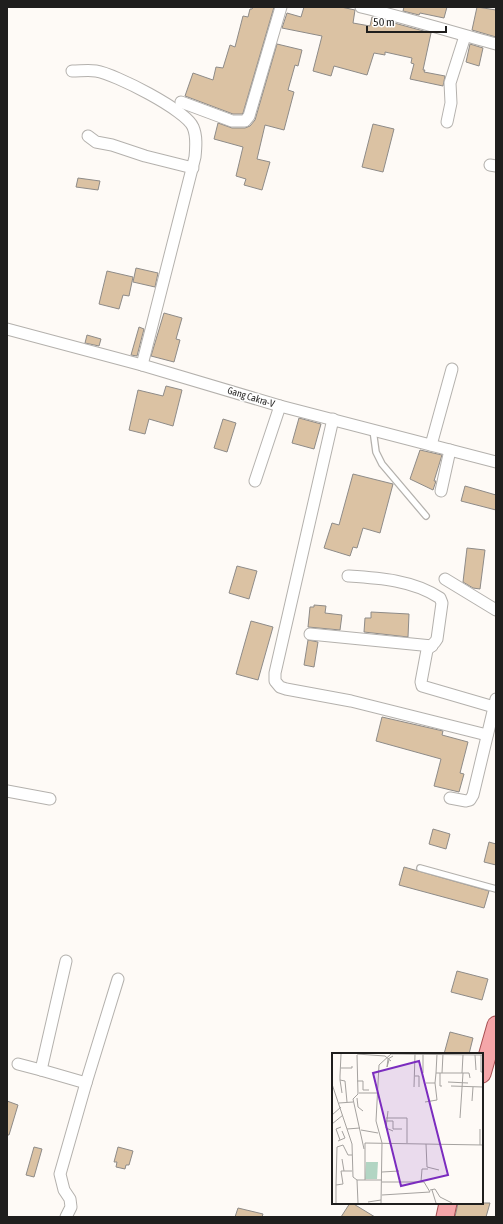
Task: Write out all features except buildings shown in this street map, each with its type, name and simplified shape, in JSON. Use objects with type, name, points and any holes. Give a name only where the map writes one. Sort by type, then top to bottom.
[{"type":"main road","points":[[483,1070],[496,1025]]},
{"type":"main road","points":[[444,1217],[448,1204]]},
{"type":"street","points":[[181,102],[232,121],[245,121],[249,116],[281,7]]},
{"type":"street","points":[[361,7],[496,44]]},
{"type":"street","points":[[447,122],[451,103],[450,83],[464,36]]},
{"type":"street","points":[[72,71],[97,71],[115,76],[183,114],[193,126],[196,142],[195,157],[142,365]]},
{"type":"street","points":[[88,136],[96,142],[120,147],[145,156],[192,168]]},
{"type":"street","name":"Gang Cakra-V","points":[[11,330],[142,365],[280,406],[496,462]]},
{"type":"street","points":[[431,445],[452,369]]},
{"type":"street","points":[[255,481],[280,406]]},
{"type":"street","points":[[333,419],[275,681],[280,687],[286,689],[352,701],[487,735]]},
{"type":"street","points":[[441,491],[450,450]]},
{"type":"street","points":[[348,576],[387,579],[404,583],[440,598],[442,603],[437,639],[428,650],[421,682],[422,686],[495,703],[473,795],[470,800],[466,801],[450,798]]},
{"type":"street","points":[[445,579],[496,610]]},
{"type":"street","points":[[310,634],[432,646]]},
{"type":"street","points":[[7,791],[50,799]]},
{"type":"street","points":[[41,1070],[66,961]]},
{"type":"street","points":[[66,1217],[70,1207],[70,1199],[64,1190],[60,1174],[118,979]]},
{"type":"street","points":[[18,1064],[86,1083]]},
{"type":"lane","points":[[373,430],[376,452],[382,464],[426,516]]},
{"type":"lane","points":[[420,868],[496,890]]}]
